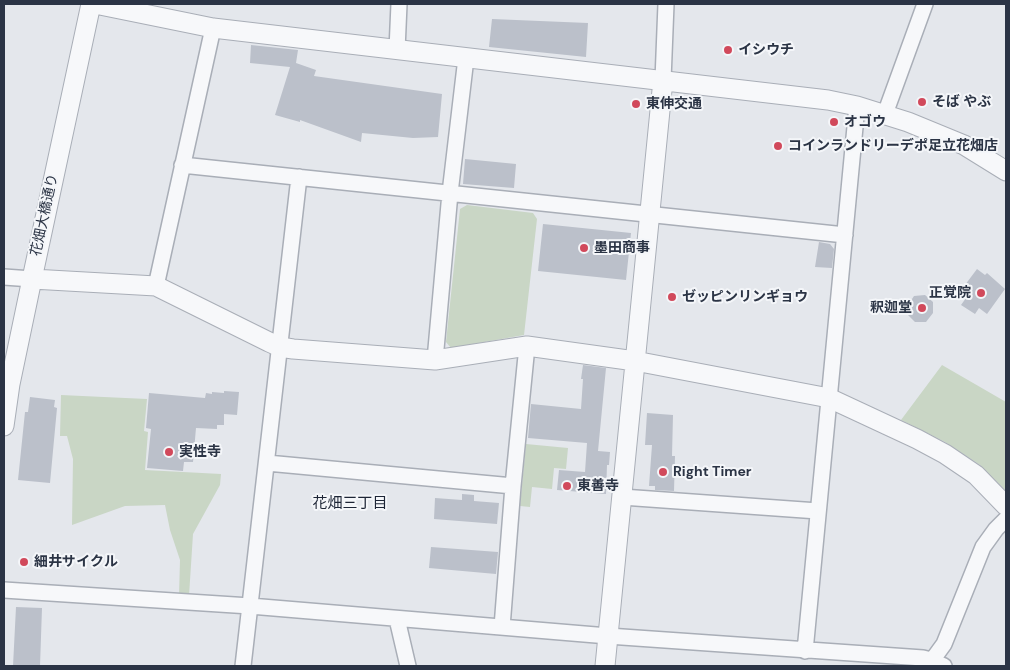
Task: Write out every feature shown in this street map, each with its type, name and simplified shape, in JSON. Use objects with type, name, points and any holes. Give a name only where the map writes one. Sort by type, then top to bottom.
[{"type":"street","points":[[93,4],[213,28],[785,94],[857,106],[908,122],[964,145],[1006,171]]},
{"type":"street","name":"花畑大橋通り","points":[[4,417],[32,279],[93,4]]},
{"type":"street","points":[[397,50],[399,4]]},
{"type":"street","points":[[605,666],[663,80],[666,4]]},
{"type":"street","points":[[885,114],[925,4]]},
{"type":"street","points":[[156,286],[213,28]]},
{"type":"street","points":[[435,360],[450,193],[466,58]]},
{"type":"street","points":[[805,651],[857,106]]},
{"type":"street","points":[[182,165],[845,235]]},
{"type":"street","points":[[243,666],[299,177]]},
{"type":"street","points":[[4,277],[156,286],[280,347],[435,360],[527,346],[635,361],[830,398],[917,438],[945,454],[976,475],[1006,506]]},
{"type":"street","points":[[502,627],[513,486],[527,346]]},
{"type":"street","points":[[266,463],[513,486]]},
{"type":"street","points":[[622,497],[818,512]]},
{"type":"street","points":[[4,590],[250,606],[805,651],[934,664],[983,547],[1006,518]]},
{"type":"street","points":[[397,619],[408,666]]},
{"type":"green space","points":[[467,205],[533,213],[537,219],[524,335],[451,348],[446,342],[460,209]]},
{"type":"green space","points":[[942,365],[1006,402],[1006,491],[980,465],[945,442],[901,420]]},
{"type":"green space","points":[[61,395],[147,399],[144,431],[148,432],[145,470],[221,474],[220,485],[193,534],[189,596],[179,596],[180,560],[170,530],[165,505],[125,506],[72,525],[73,459],[67,436],[60,436]]},
{"type":"green space","points":[[526,444],[568,448],[566,469],[554,468],[552,489],[532,487],[530,507],[520,506]]},
{"type":"building","points":[[492,19],[588,23],[586,57],[489,47]]},
{"type":"building","points":[[251,45],[298,50],[296,63],[316,70],[314,76],[442,94],[438,137],[413,138],[362,133],[361,142],[300,120],[300,122],[275,115],[290,67],[250,63]]},
{"type":"building","points":[[465,159],[516,164],[514,188],[463,184]]},
{"type":"building","points":[[543,224],[631,233],[626,280],[538,271]]},
{"type":"building","points":[[819,242],[830,244],[834,249],[832,268],[815,267]]},
{"type":"building","points":[[977,269],[985,275],[987,273],[1005,289],[987,314],[979,308],[975,314],[961,305],[966,298],[959,293]]},
{"type":"building","points":[[925,295],[933,302],[933,313],[926,322],[915,322],[908,315],[908,305],[914,296]]},
{"type":"building","points":[[583,365],[606,368],[598,451],[610,452],[609,465],[607,465],[606,494],[557,490],[559,470],[585,472],[587,443],[528,438],[531,404],[581,409]]},
{"type":"building","points":[[224,391],[239,392],[237,415],[224,414],[224,425],[217,425],[217,429],[196,428],[193,462],[184,462],[183,471],[147,468],[151,429],[146,428],[149,393],[205,398],[206,393],[224,393]]},
{"type":"building","points":[[30,397],[55,400],[54,407],[57,408],[50,483],[18,480],[25,412],[28,412]]},
{"type":"building","points":[[647,413],[673,415],[672,456],[675,456],[674,491],[655,490],[655,486],[649,486],[652,445],[645,445]]},
{"type":"building","points":[[462,494],[474,495],[474,501],[499,503],[497,524],[434,519],[435,498],[462,500]]},
{"type":"building","points":[[431,547],[498,552],[496,574],[429,568]]},
{"type":"building","points":[[16,607],[42,608],[40,666],[13,666]]},
{"type":"place","name":"イシウチ","points":[[728,50]]},
{"type":"place","name":"そば やぶ","points":[[922,102]]},
{"type":"place","name":"東伸交通","points":[[636,104]]},
{"type":"place","name":"オゴウ","points":[[834,122]]},
{"type":"place","name":"コインランドリーデポ足立花畑店","points":[[778,146]]},
{"type":"place","name":"墨田商事","points":[[584,248]]},
{"type":"place","name":"正覚院","points":[[981,293]]},
{"type":"place","name":"ゼッピンリンギョウ","points":[[672,297]]},
{"type":"place","name":"釈迦堂","points":[[922,308]]},
{"type":"place","name":"実性寺","points":[[169,452]]},
{"type":"place","name":"Right Timer","points":[[663,472]]},
{"type":"place","name":"東善寺","points":[[567,486]]},
{"type":"place","name":"細井サイクル","points":[[24,562]]},
{"type":"district","name":"花畑三丁目","points":[[350,504]]}]
